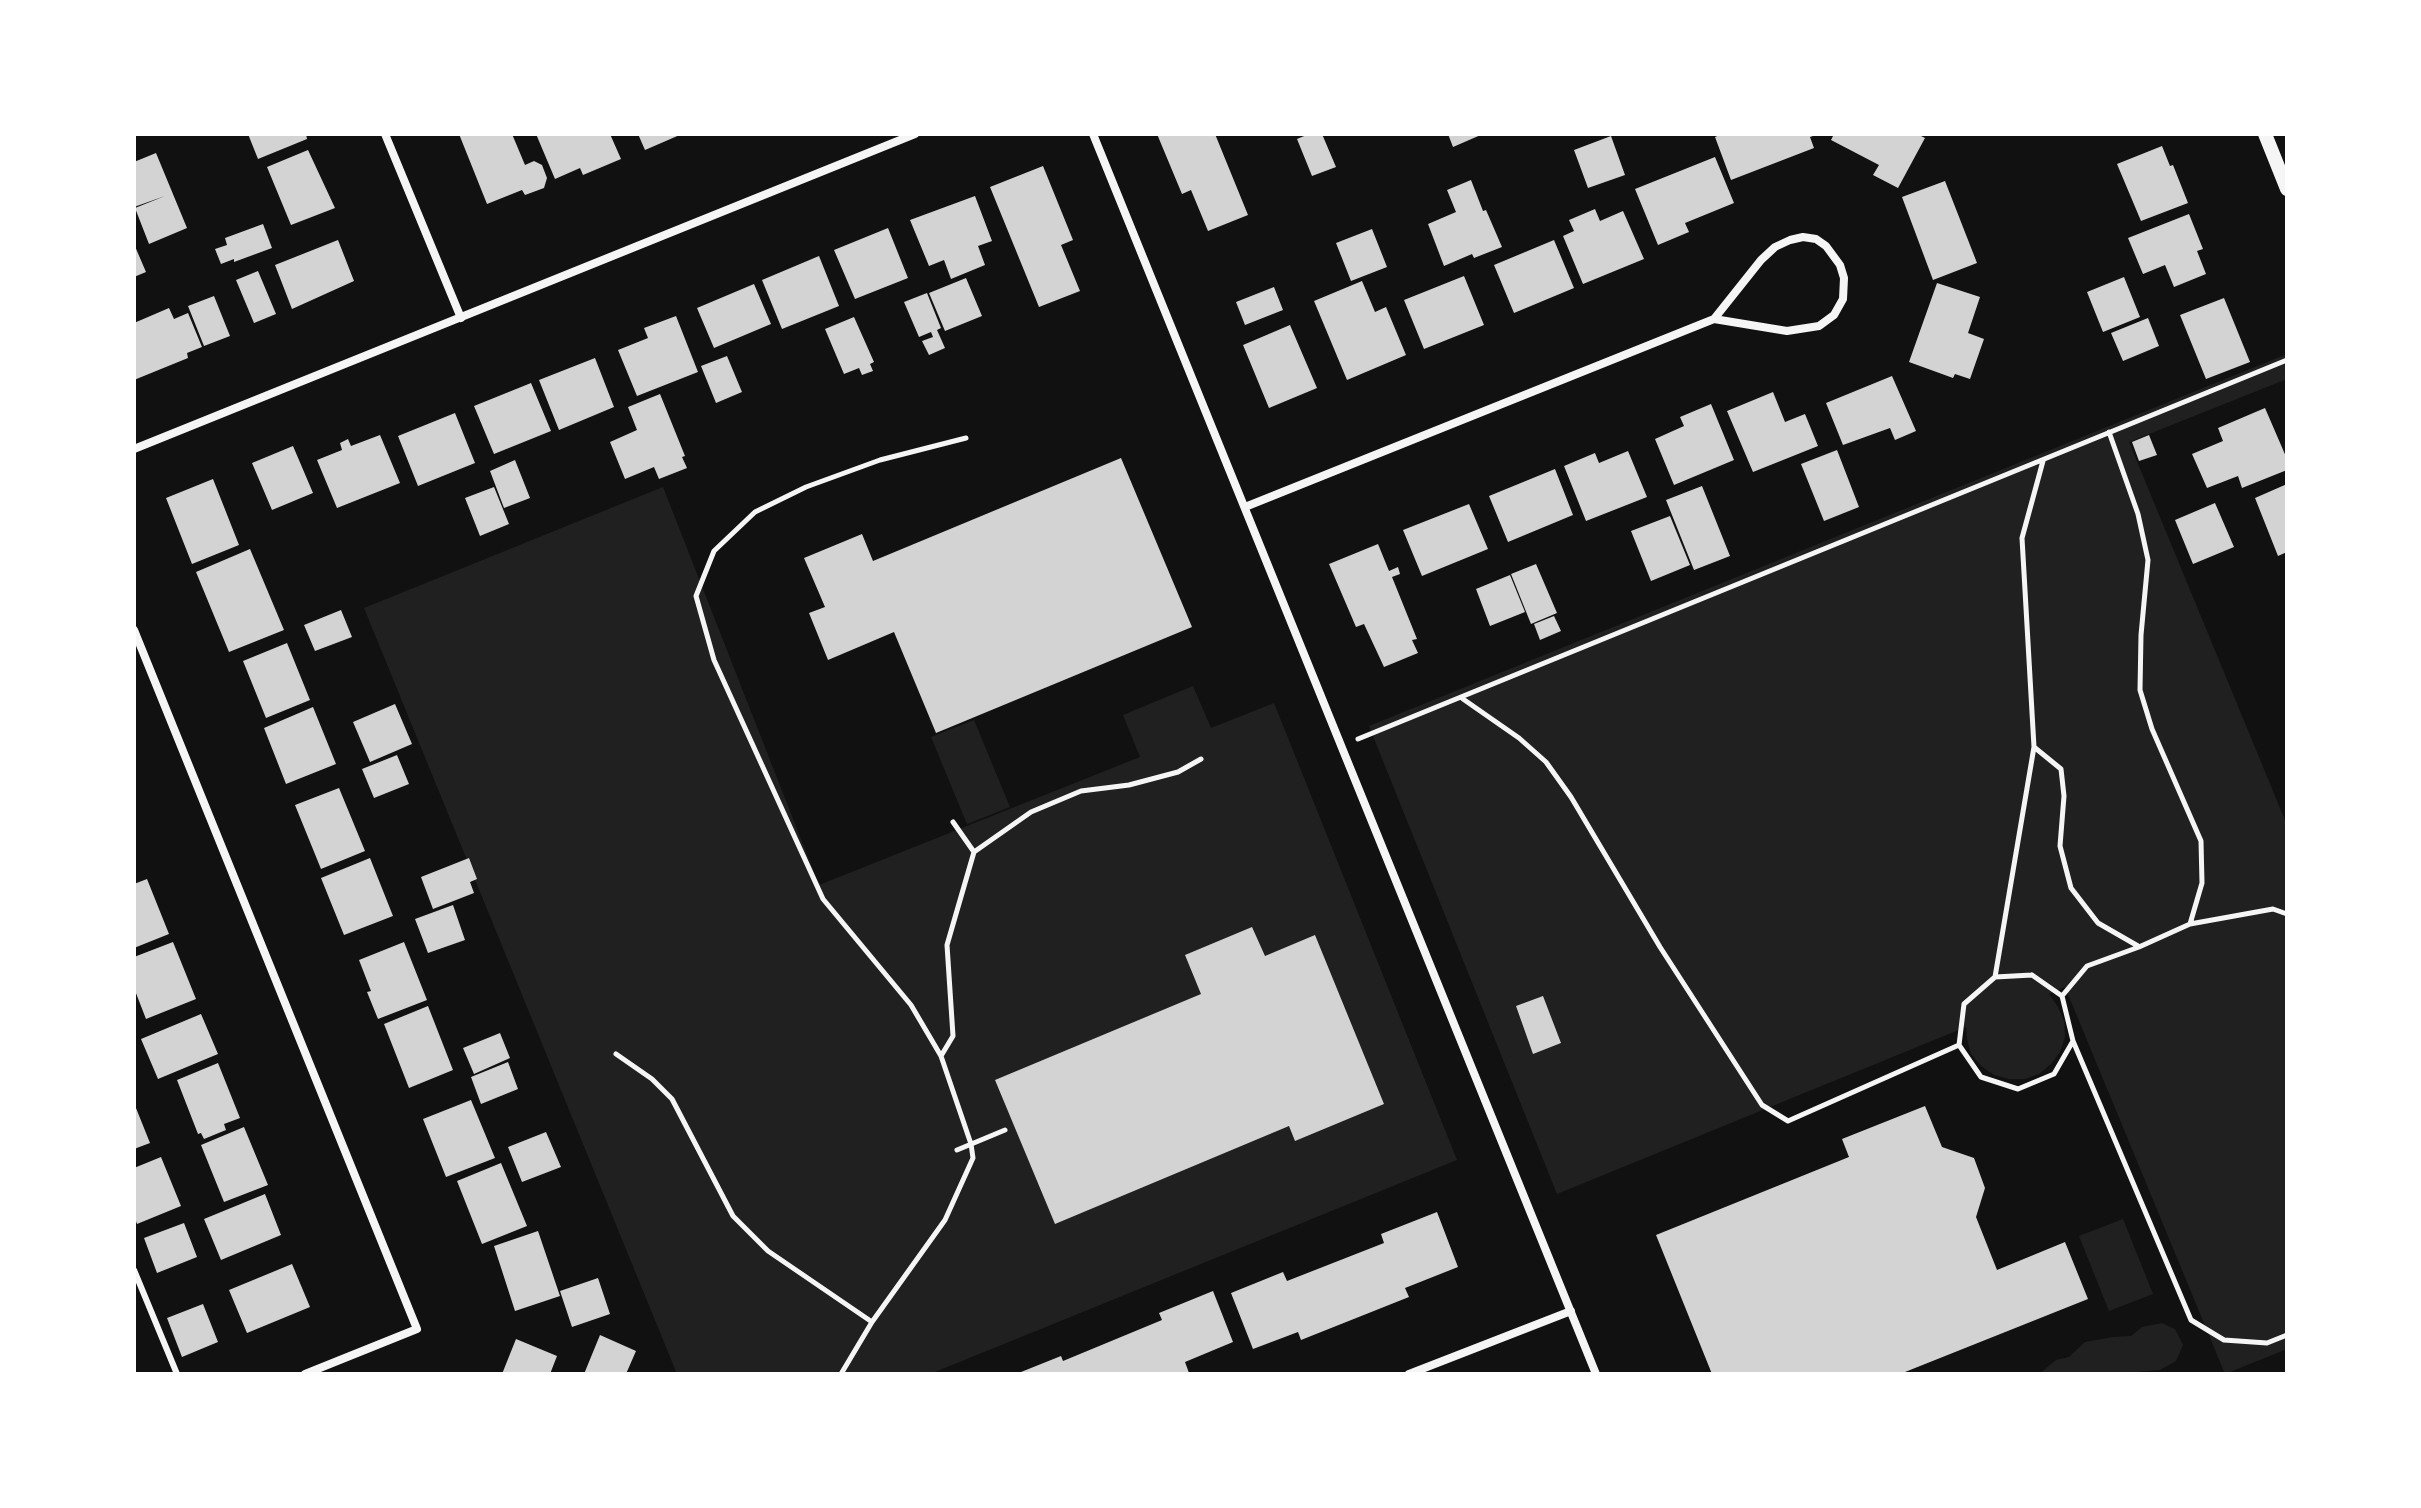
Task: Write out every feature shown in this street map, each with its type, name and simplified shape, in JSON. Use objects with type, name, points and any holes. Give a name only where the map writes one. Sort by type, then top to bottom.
[{"type":"street","points":[[385,134],[461,318]]},
{"type":"street","points":[[134,449],[915,134]]},
{"type":"street","points":[[1093,134],[1596,1374]]},
{"type":"street","points":[[2265,134],[2287,189]]},
{"type":"street","points":[[1245,507],[1714,319],[1761,260],[1775,247],[1790,240],[1803,237],[1816,239],[1826,246],[1840,265],[1844,278],[1843,299],[1834,315],[1819,326],[1787,331],[1714,319]]},
{"type":"street","points":[[134,630],[417,1329],[305,1374]]},
{"type":"street","points":[[1409,1374],[1571,1311]]},
{"type":"lane","points":[[134,1270],[177,1374]]},
{"type":"path","points":[[1342,746],[2287,360]]},
{"type":"path","points":[[2109,432],[2138,514],[2148,560],[2140,690],[2152,729],[2201,841],[2202,883],[2190,924]]},
{"type":"path","points":[[841,1374],[872,1322],[945,1220],[973,1158],[971,1144],[941,1056],[911,1005],[823,899],[714,660],[696,596],[714,551],[755,512],[806,487],[880,460],[966,438]]},
{"type":"path","points":[[1995,977],[2034,747],[2022,538],[2043,460]]},
{"type":"path","points":[[1462,698],[1519,738],[1546,762],[1571,797],[1660,947],[1762,1105],[1788,1121],[1959,1045]]},
{"type":"path","points":[[2034,747],[2061,769],[2064,796],[2060,846],[2071,888],[2098,923],[2139,947]]},
{"type":"path","points":[[941,1056],[953,1036],[947,945],[974,852],[1031,812],[1081,791],[1129,785],[1178,772],[1201,759]]},
{"type":"path","points":[[953,822],[974,852]]},
{"type":"path","points":[[2062,996],[2087,966],[2190,924],[2273,909],[2287,914]]},
{"type":"path","points":[[2073,1041],[2054,1074],[2018,1089],[1981,1077],[1959,1045],[1964,1004],[1995,977],[2032,975],[2062,996],[2073,1041],[2191,1320],[2224,1340],[2267,1343],[2287,1335]]},
{"type":"path","points":[[616,1054],[652,1079],[672,1099],[733,1216],[768,1251],[872,1322]]},
{"type":"path","points":[[957,1150],[1005,1130]]},
{"type":"shaded area","points":[[2287,354],[2287,379],[2129,442],[2287,825],[2287,1349],[2225,1374],[2065,987],[2049,994],[2064,1021],[2065,1037],[2060,1052],[2039,1074],[2025,1079],[1994,1075],[1971,1054],[1966,1027],[1557,1194],[1369,726]]},
{"type":"shaded area","points":[[663,487],[819,885],[1140,757],[1123,715],[1193,686],[1211,728],[1274,703],[1457,1160],[930,1374],[677,1374],[364,608]]},
{"type":"shaded area","points":[[974,720],[1010,807],[967,824],[931,737]]},
{"type":"shaded area","points":[[2123,1219],[2153,1294],[2109,1311],[2079,1236]]},
{"type":"shaded area","points":[[2162,1323],[2175,1329],[2183,1345],[2176,1361],[2160,1370],[2132,1374],[2039,1374],[2056,1360],[2069,1357],[2085,1342],[2131,1336],[2142,1327]]},
{"type":"building","points":[[248,134],[306,134],[307,139],[258,159]]},
{"type":"building","points":[[459,134],[512,134],[525,165],[534,161],[542,165],[547,178],[544,188],[525,195],[522,190],[487,204]]},
{"type":"building","points":[[536,134],[610,134],[621,159],[583,175],[580,168],[555,179]]},
{"type":"building","points":[[638,134],[682,134],[645,150]]},
{"type":"building","points":[[1157,134],[1215,134],[1248,215],[1208,231],[1191,190],[1182,194]]},
{"type":"building","points":[[1309,134],[1322,134],[1336,167],[1312,176],[1297,139]]},
{"type":"building","points":[[1448,134],[1483,134],[1453,147]]},
{"type":"building","points":[[1722,134],[1816,135],[1810,137],[1814,148],[1731,180],[1715,137]]},
{"type":"building","points":[[1834,134],[1917,134],[1925,138],[1898,188],[1873,175],[1879,165],[1831,140]]},
{"type":"building","points":[[1611,136],[1625,175],[1588,188],[1574,150]]},
{"type":"building","points":[[2162,146],[2188,203],[2141,221],[2117,164]]},
{"type":"building","points":[[308,150],[335,208],[291,225],[267,167]]},
{"type":"building","points":[[156,153],[187,228],[149,244],[135,208],[165,196],[134,207],[134,162]]},
{"type":"building","points":[[1715,157],[1734,203],[1685,223],[1689,232],[1658,245],[1635,189]]},
{"type":"building","points":[[1043,166],[1073,240],[1061,245],[1080,291],[1039,307],[990,187]]},
{"type":"building","points":[[1471,180],[1502,247],[1474,258],[1472,254],[1444,266],[1428,224],[1456,212],[1447,190]]},
{"type":"building","points":[[1945,181],[1977,263],[1933,280],[1902,197]]},
{"type":"building","points":[[975,196],[992,241],[978,246],[985,265],[951,279],[944,260],[929,266],[910,220]]},
{"type":"building","points":[[1595,209],[1600,221],[1623,211],[1644,259],[1583,284],[1563,236],[1574,231],[1569,220]]},
{"type":"building","points":[[2189,214],[2203,249],[2197,251],[2206,274],[2174,287],[2165,265],[2143,274],[2128,238]]},
{"type":"building","points":[[263,224],[272,248],[221,264],[215,249],[227,245],[225,238]]},
{"type":"building","points":[[888,228],[908,278],[855,299],[834,250]]},
{"type":"building","points":[[1372,229],[1387,267],[1351,281],[1336,243]]},
{"type":"building","points":[[338,240],[354,281],[292,309],[275,265]]},
{"type":"building","points":[[1554,240],[1574,288],[1514,313],[1494,265]]},
{"type":"building","points":[[134,244],[146,272],[134,277]]},
{"type":"building","points":[[819,256],[839,306],[782,329],[762,280]]},
{"type":"building","points":[[258,271],[276,314],[254,323],[236,280]]},
{"type":"building","points":[[1464,276],[1484,325],[1424,349],[1404,300]]},
{"type":"building","points":[[2124,277],[2140,317],[2103,332],[2087,292]]},
{"type":"building","points":[[966,278],[982,316],[945,331],[929,293]]},
{"type":"building","points":[[1362,281],[1375,312],[1386,307],[1406,355],[1347,380],[1314,301]]},
{"type":"building","points":[[1937,283],[1980,297],[1968,333],[1984,339],[1970,379],[1955,374],[1953,378],[1909,362]]},
{"type":"building","points":[[754,284],[771,324],[714,348],[697,308]]},
{"type":"building","points":[[1274,287],[1283,310],[1245,325],[1236,302]]},
{"type":"building","points":[[927,293],[941,328],[937,330],[945,348],[929,355],[922,341],[933,337],[931,332],[919,337],[904,302]]},
{"type":"building","points":[[214,296],[230,336],[204,346],[188,306]]},
{"type":"building","points":[[2224,298],[2250,362],[2206,379],[2180,315]]},
{"type":"building","points":[[169,308],[174,319],[188,313],[202,347],[187,353],[188,358],[134,380],[134,323]]},
{"type":"building","points":[[676,316],[698,372],[637,396],[618,350],[648,338],[644,328]]},
{"type":"building","points":[[854,317],[874,362],[870,364],[873,371],[862,375],[859,368],[844,374],[825,329]]},
{"type":"building","points":[[2148,318],[2159,346],[2123,361],[2111,333]]},
{"type":"building","points":[[1290,325],[1317,388],[1269,408],[1243,345]]},
{"type":"building","points":[[727,356],[742,392],[716,403],[701,366]]},
{"type":"building","points":[[595,358],[614,407],[559,430],[539,380]]},
{"type":"building","points":[[1892,376],[1916,431],[1895,440],[1890,428],[1843,445],[1826,403]]},
{"type":"building","points":[[531,383],[551,431],[494,454],[474,406]]},
{"type":"building","points":[[1773,392],[1785,422],[1805,414],[1818,446],[1753,472],[1727,411]]},
{"type":"building","points":[[660,394],[687,468],[659,479],[654,467],[625,479],[610,442],[637,430],[628,407]]},
{"type":"building","points":[[1711,404],[1734,460],[1674,485],[1655,439],[1684,426],[1680,417]]},
{"type":"building","points":[[2265,408],[2287,459],[2287,470],[2242,488],[2238,476],[2207,488],[2192,454],[2223,441],[2218,428]]},
{"type":"building","points":[[455,413],[475,463],[418,486],[398,436]]},
{"type":"building","points":[[380,435],[400,483],[337,508],[317,460],[342,450],[340,443],[348,439],[351,446]]},
{"type":"building","points":[[2149,435],[2157,455],[2139,461],[2132,442]]},
{"type":"building","points":[[293,446],[313,493],[272,510],[252,463]]},
{"type":"building","points":[[1837,450],[1859,507],[1824,521],[1801,464]]},
{"type":"building","points":[[1628,451],[1647,497],[1586,521],[1564,466],[1595,453],[1599,463]]},
{"type":"building","points":[[1121,458],[1192,627],[936,733],[894,632],[828,660],[809,613],[825,607],[804,558],[862,534],[873,561]]},
{"type":"building","points":[[515,460],[530,498],[504,508],[490,471]]},
{"type":"building","points":[[1555,469],[1573,515],[1508,542],[1489,496]]},
{"type":"building","points":[[213,479],[239,545],[192,564],[166,498]]},
{"type":"building","points":[[2287,484],[2287,552],[2278,556],[2255,498]]},
{"type":"building","points":[[1702,486],[1730,556],[1694,570],[1666,500]]},
{"type":"building","points":[[494,487],[509,524],[480,536],[465,498]]},
{"type":"building","points":[[2215,503],[2234,547],[2193,564],[2175,520]]},
{"type":"building","points":[[1469,504],[1488,549],[1422,576],[1403,530]]},
{"type":"building","points":[[1670,516],[1690,565],[1651,581],[1631,531]]},
{"type":"building","points":[[1378,544],[1389,571],[1398,567],[1400,574],[1392,577],[1417,639],[1412,640],[1418,653],[1384,667],[1364,624],[1356,627],[1329,564]]},
{"type":"building","points":[[250,549],[284,630],[229,652],[196,572]]},
{"type":"building","points":[[1536,564],[1557,613],[1531,624],[1511,574]]},
{"type":"building","points":[[1510,575],[1525,612],[1490,626],[1476,589]]},
{"type":"building","points":[[341,610],[352,637],[315,651],[304,625]]},
{"type":"building","points":[[1554,616],[1561,631],[1540,640],[1534,624]]},
{"type":"building","points":[[287,643],[310,700],[266,718],[243,661]]},
{"type":"building","points":[[395,704],[412,744],[370,762],[353,722]]},
{"type":"building","points":[[313,707],[336,764],[286,784],[264,728]]},
{"type":"building","points":[[397,755],[409,784],[374,798],[362,769]]},
{"type":"building","points":[[339,788],[365,851],[321,869],[295,805]]},
{"type":"building","points":[[370,858],[393,916],[344,935],[321,878]]},
{"type":"building","points":[[469,858],[477,879],[470,882],[474,893],[433,909],[421,877]]},
{"type":"building","points":[[147,879],[169,934],[134,948],[134,884]]},
{"type":"building","points":[[453,905],[465,940],[428,953],[415,919]]},
{"type":"building","points":[[1252,927],[1265,956],[1315,935],[1384,1104],[1295,1141],[1289,1126],[1055,1224],[995,1080],[1201,994],[1185,955]]},
{"type":"building","points":[[173,942],[196,999],[146,1019],[134,988],[134,957]]},
{"type":"building","points":[[404,942],[427,1000],[378,1019],[359,960]]},
{"type":"building","points":[[1543,996],[1561,1043],[1533,1054],[1516,1006]]},
{"type":"building","points":[[428,1006],[453,1070],[409,1088],[384,1024]]},
{"type":"building","points":[[201,1014],[218,1054],[158,1079],[141,1039]]},
{"type":"building","points":[[500,1033],[510,1058],[474,1074],[463,1048]]},
{"type":"building","points":[[508,1062],[518,1089],[481,1104],[471,1077]]},
{"type":"building","points":[[218,1063],[240,1118],[224,1124],[226,1130],[204,1139],[201,1133],[198,1134],[177,1080]]},
{"type":"building","points":[[471,1100],[495,1158],[446,1177],[423,1119]]},
{"type":"building","points":[[134,1103],[150,1143],[134,1149]]},
{"type":"building","points":[[1925,1106],[1942,1147],[1974,1158],[1985,1188],[1976,1217],[1997,1270],[2065,1242],[2088,1299],[1900,1374],[1712,1374],[1656,1235],[1849,1157],[1842,1139]]},
{"type":"building","points":[[244,1127],[268,1185],[224,1202],[201,1145]]},
{"type":"building","points":[[546,1132],[561,1167],[522,1182],[508,1147]]},
{"type":"building","points":[[161,1157],[181,1206],[137,1224],[134,1216],[134,1168]]},
{"type":"building","points":[[501,1163],[527,1226],[482,1244],[457,1181]]},
{"type":"building","points":[[265,1194],[281,1235],[221,1260],[204,1219]]},
{"type":"building","points":[[1437,1212],[1458,1267],[1405,1288],[1409,1297],[1301,1340],[1298,1332],[1253,1349],[1231,1293],[1283,1272],[1287,1281],[1384,1243],[1381,1234]]},
{"type":"building","points":[[184,1223],[197,1257],[157,1273],[144,1238]]},
{"type":"building","points":[[538,1231],[560,1296],[515,1311],[494,1246]]},
{"type":"building","points":[[292,1264],[310,1307],[247,1333],[229,1290]]},
{"type":"building","points":[[598,1278],[610,1314],[572,1327],[560,1291]]},
{"type":"building","points":[[1213,1291],[1233,1342],[1185,1362],[1189,1373],[1016,1374],[1061,1356],[1063,1361],[1162,1320],[1159,1313]]},
{"type":"building","points":[[203,1304],[218,1342],[182,1357],[167,1318]]},
{"type":"building","points":[[600,1335],[636,1351],[626,1374],[584,1374]]},
{"type":"building","points":[[516,1339],[557,1356],[550,1374],[502,1374]]}]
